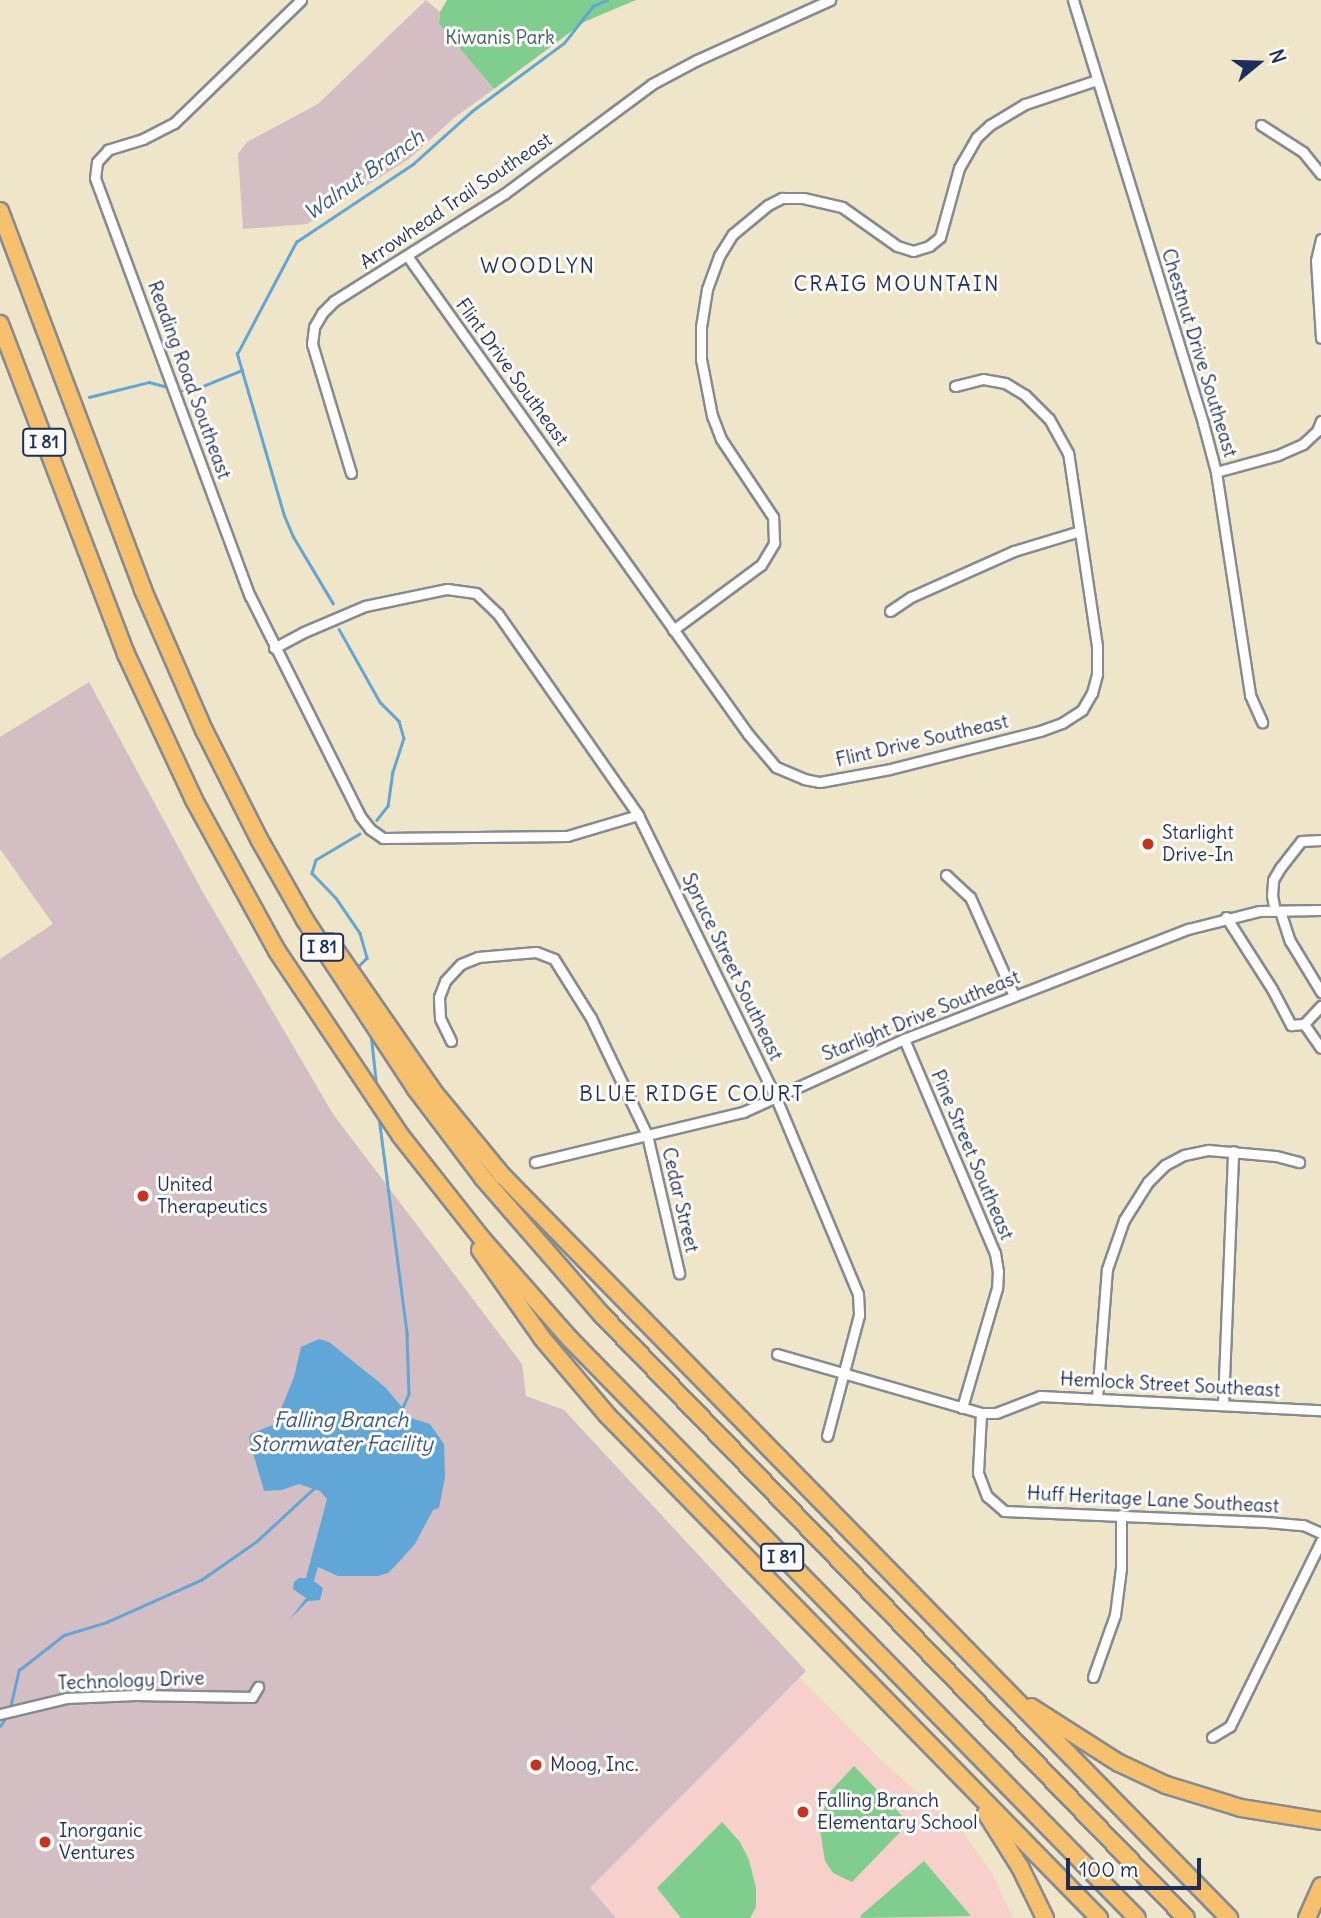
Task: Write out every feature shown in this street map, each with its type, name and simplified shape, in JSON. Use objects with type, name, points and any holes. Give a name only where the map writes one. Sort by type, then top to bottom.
[{"type":"highway","name":"I 81","points":[[0,211],[162,635],[209,741],[259,839],[305,920],[382,1040],[449,1134],[546,1254],[819,1541],[1186,1918]]},
{"type":"highway","name":"I 81","points":[[0,324],[126,654],[194,800],[301,989],[362,1082],[438,1186],[538,1304],[602,1373],[1137,1918]]},
{"type":"highway","points":[[259,839],[398,1043],[470,1139],[583,1259],[1229,1918]]},
{"type":"highway","points":[[438,1186],[515,1300],[607,1415],[1099,1918]]},
{"type":"highway","points":[[1007,1692],[1096,1750],[1142,1775],[1228,1805],[1319,1821]]},
{"type":"highway","points":[[955,1772],[1011,1850],[1045,1918]]},
{"type":"highway","points":[[1307,1918],[1321,1885]]},
{"type":"street","name":"Reading Road Southeast","points":[[301,0],[174,123],[143,139],[108,150],[97,162],[95,178],[250,596],[360,816],[370,830],[383,838],[567,836],[638,816]]},
{"type":"street","name":"Arrowhead Trail Southeast","points":[[351,473],[316,365],[312,344],[314,327],[322,313],[334,301],[408,257],[537,171],[652,84],[697,60],[830,0]]},
{"type":"street","name":"Chestnut Drive Southeast","points":[[1073,0],[1216,472],[1250,695],[1262,722]]},
{"type":"street","points":[[673,629],[761,565],[774,543],[773,517],[733,460],[716,428],[701,359],[701,327],[707,289],[719,256],[733,234],[768,205],[782,198],[803,198],[842,207],[897,246],[913,251],[929,246],[940,237],[959,168],[977,137],[990,125],[1025,104],[1097,80]]},
{"type":"street","points":[[1261,125],[1303,152],[1321,174]]},
{"type":"street","points":[[1321,239],[1316,260],[1321,338]]},
{"type":"street","name":"Flint Drive Southeast","points":[[408,257],[748,734],[776,767],[804,779],[820,782],[890,769],[1040,731],[1062,723],[1082,710],[1092,693],[1097,674],[1097,646],[1068,453],[1049,419],[1025,395],[1005,383],[983,379],[955,386]]},
{"type":"street","points":[[1216,472],[1278,455],[1303,444],[1317,430],[1321,421]]},
{"type":"street","points":[[890,611],[911,597],[1014,551],[1080,531]]},
{"type":"street","name":"Spruce Street Southeast","points":[[274,648],[365,606],[447,589],[476,593],[498,614],[638,816],[776,1098],[858,1294],[859,1315],[827,1436]]},
{"type":"street","points":[[1321,840],[1301,841],[1273,880],[1272,896],[1290,941],[1321,992]]},
{"type":"street","points":[[946,875],[970,897],[1014,996]]},
{"type":"street","name":"Starlight Drive Southeast","points":[[535,1162],[743,1112],[904,1039],[1226,917],[1278,911],[1321,910]]},
{"type":"street","points":[[1226,917],[1272,989],[1291,1025],[1304,1024],[1321,1006]]},
{"type":"street","name":"Cedar Street","points":[[451,1041],[440,1018],[439,997],[445,981],[461,964],[478,957],[536,952],[554,959],[591,1018],[647,1135],[679,1273]]},
{"type":"street","points":[[1304,1024],[1321,1048]]},
{"type":"street","name":"Pine Street Southeast","points":[[904,1039],[995,1254],[998,1271],[997,1288],[962,1408]]},
{"type":"street","points":[[1097,1398],[1107,1269],[1124,1220],[1148,1182],[1165,1165],[1184,1155],[1208,1150],[1299,1162]]},
{"type":"street","points":[[1223,1404],[1233,1152]]},
{"type":"street","name":"Hemlock Street Southeast","points":[[777,1354],[981,1413],[996,1413],[1040,1396],[1321,1410]]},
{"type":"street","name":"Huff Heritage Lane Southeast","points":[[981,1413],[978,1473],[987,1496],[1004,1510],[1266,1522],[1303,1525],[1321,1533]]},
{"type":"street","points":[[1093,1677],[1115,1615],[1121,1568],[1121,1515]]},
{"type":"street","points":[[1212,1737],[1230,1726],[1321,1541]]},
{"type":"street","name":"Technology Drive","points":[[0,1714],[66,1698],[135,1695],[252,1697],[258,1687]]},
{"type":"shaded area","points":[[426,0],[440,12],[439,24],[494,89],[455,117],[410,158],[307,224],[243,229],[238,154],[247,142],[318,104]]},
{"type":"shaded area","points":[[89,682],[201,889],[333,1114],[522,1364],[526,1396],[564,1410],[806,1671],[590,1888],[616,1918],[0,1918],[0,959],[53,924],[0,849],[0,737]]},
{"type":"shaded area","name":"Falling Branch Elementary School","points":[[799,1677],[881,1760],[964,1834],[992,1873],[1013,1918],[616,1918],[589,1889]]},
{"type":"green space","name":"Kiwanis Park","points":[[447,0],[636,0],[584,22],[494,89],[439,24],[440,12]]},
{"type":"green space","points":[[854,1766],[909,1823],[852,1882],[833,1873],[825,1861],[820,1830],[827,1795]]},
{"type":"green space","points":[[722,1822],[740,1842],[749,1860],[756,1888],[756,1907],[750,1918],[681,1918],[657,1888]]},
{"type":"green space","points":[[924,1861],[971,1916],[860,1916]]},
{"type":"water","name":"Falling Branch Stormwater Facility","points":[[319,1339],[329,1342],[385,1387],[411,1418],[430,1424],[444,1444],[445,1477],[439,1508],[433,1510],[415,1544],[388,1573],[378,1576],[338,1576],[318,1567],[314,1581],[323,1588],[320,1600],[308,1601],[289,1620],[306,1598],[293,1589],[294,1582],[299,1578],[306,1578],[327,1499],[320,1491],[299,1484],[282,1490],[264,1491],[249,1439],[250,1434],[275,1424],[294,1377],[301,1347]]},
{"type":"waterway","name":"Walnut Branch","points":[[333,604],[293,537],[284,516],[237,354],[296,242],[413,164],[472,111],[564,43],[593,6],[607,0]]},
{"type":"waterway","name":"Walnut Branch","points":[[182,391],[191,391],[242,370]]},
{"type":"waterway","name":"Walnut Branch","points":[[89,397],[149,382],[164,386]]},
{"type":"waterway","points":[[339,629],[380,702],[399,721],[404,738],[393,771],[388,806],[377,820]]},
{"type":"waterway","points":[[360,834],[316,860],[312,873],[336,898],[360,933],[367,958],[359,966],[361,976]]},
{"type":"waterway","points":[[371,1033],[377,1089]]},
{"type":"waterway","points":[[379,1117],[407,1334],[409,1394],[402,1410]]},
{"type":"waterway","points":[[10,1708],[19,1670],[64,1635],[107,1622],[201,1580],[257,1541],[314,1488]]},
{"type":"waterway","points":[[0,1726],[8,1714]]},
{"type":"place","name":"Starlight Drive-In","points":[[1148,844]]},
{"type":"place","name":"United Therapeutics","points":[[143,1196]]},
{"type":"place","name":"Moog, Inc.","points":[[536,1765]]},
{"type":"place","name":"Falling Branch Elementary School","points":[[803,1812]]},
{"type":"place","name":"Inorganic Ventures","points":[[45,1842]]},
{"type":"district","name":"WOODLYN","points":[[538,266]]},
{"type":"district","name":"CRAIG MOUNTAIN","points":[[897,284]]},
{"type":"district","name":"BLUE RIDGE COURT","points":[[692,1094]]}]
